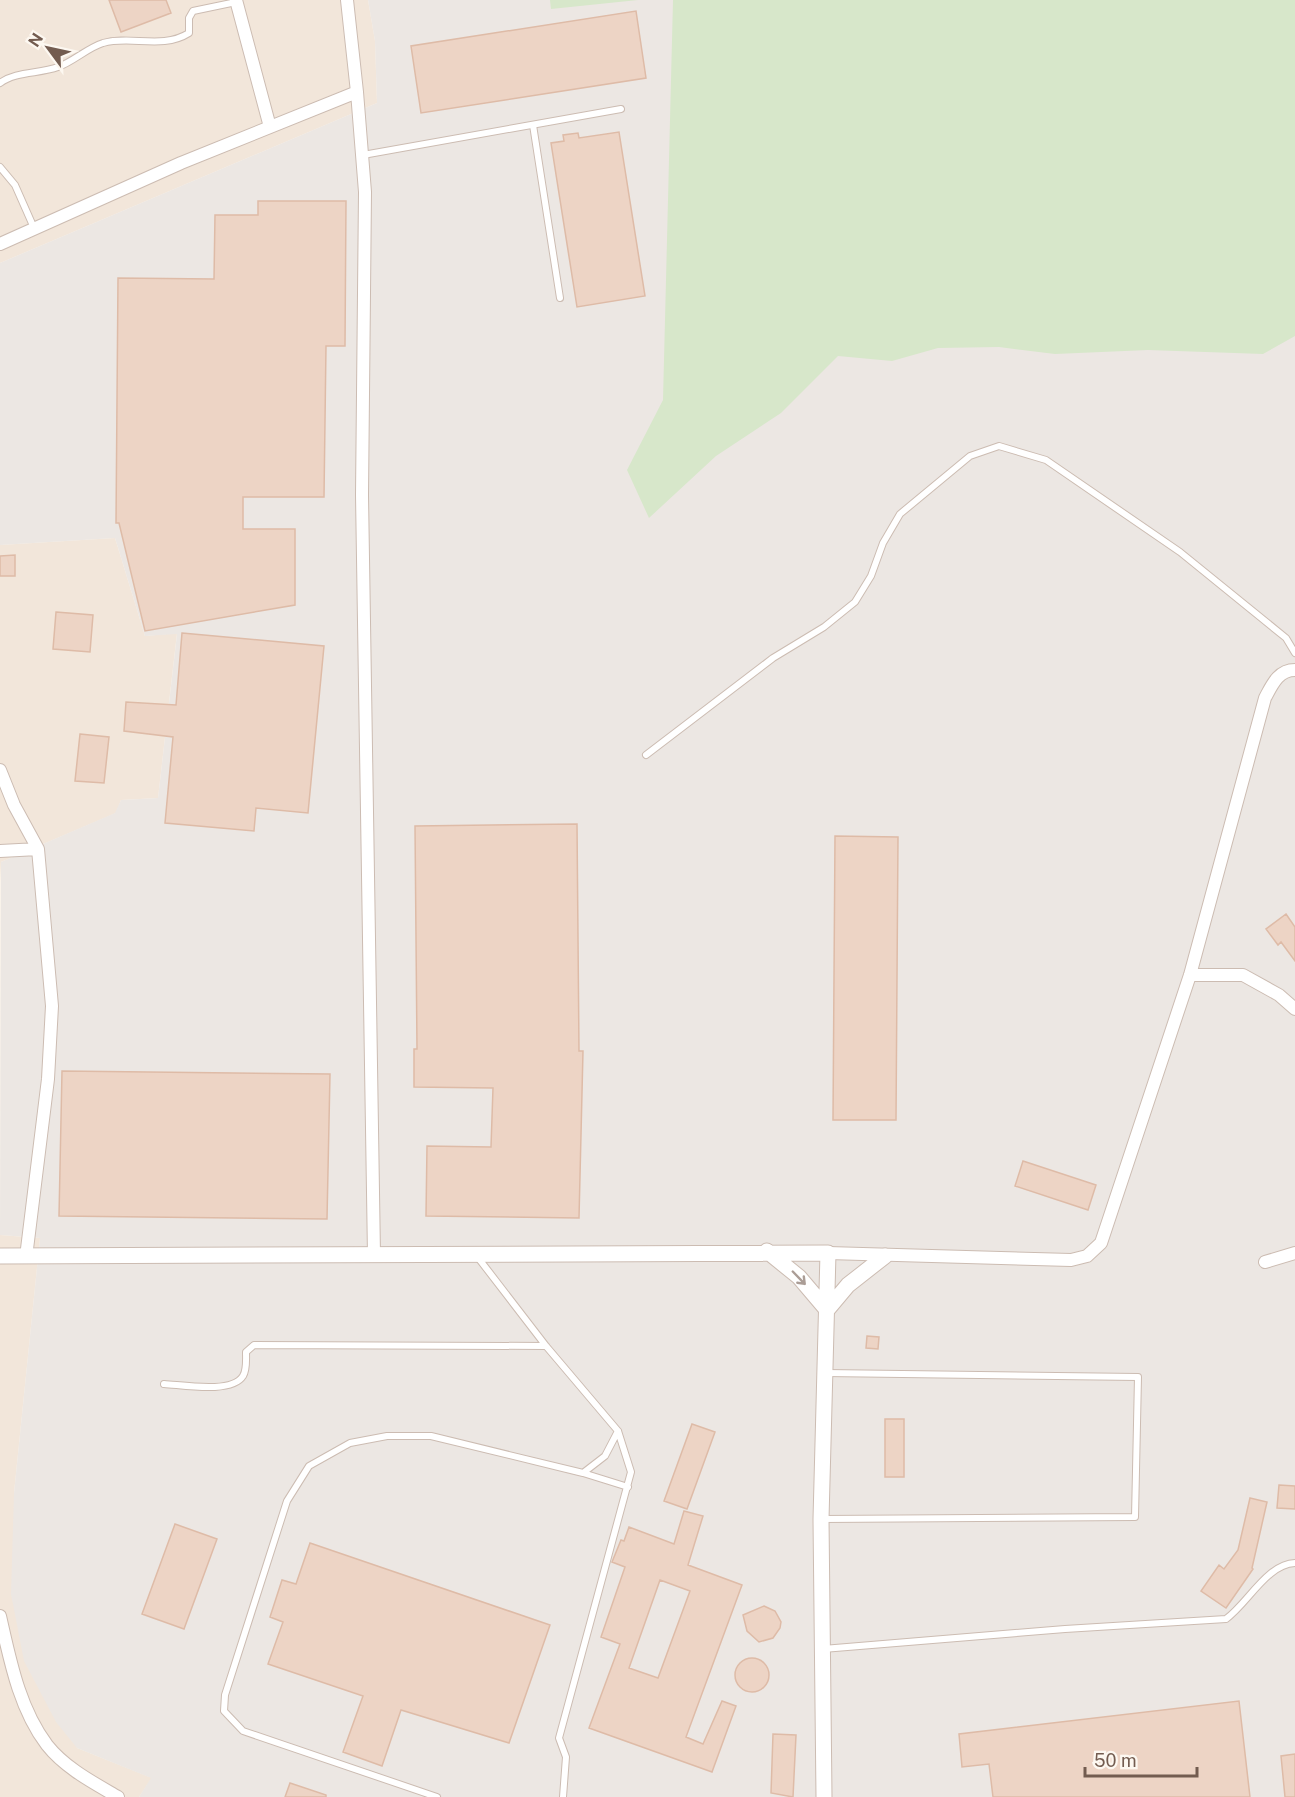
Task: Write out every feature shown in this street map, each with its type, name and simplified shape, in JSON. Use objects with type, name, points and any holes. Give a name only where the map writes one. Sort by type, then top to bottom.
[{"type":"street","points":[[347,0],[365,192],[362,495],[374,1255]]},
{"type":"street","points":[[236,1],[270,127]]},
{"type":"street","points":[[0,244],[181,163],[357,92]]},
{"type":"street","points":[[0,1256],[766,1251],[1071,1260],[1087,1256],[1101,1243],[1190,975],[1265,698],[1276,677],[1288,670],[1295,670]]},
{"type":"street","points":[[0,770],[14,806],[38,849],[52,1006],[48,1079],[26,1257]]},
{"type":"street","points":[[0,851],[38,849]]},
{"type":"street","points":[[1190,975],[1244,975],[1279,994],[1295,1009]]},
{"type":"street","points":[[766,1251],[799,1277],[827,1310]]},
{"type":"street","points":[[824,1797],[821,1519],[828,1252]]},
{"type":"street","points":[[1265,1262],[1295,1253]]},
{"type":"street","points":[[827,1310],[848,1285],[885,1256]]},
{"type":"street","points":[[0,1616],[17,1683],[34,1724],[48,1746],[67,1764],[118,1797]]},
{"type":"lane","points":[[0,83],[8,77],[57,68],[101,43],[131,39],[154,43],[183,36],[189,33],[189,18],[194,11],[236,1]]},
{"type":"lane","points":[[363,155],[621,109]]},
{"type":"lane","points":[[533,125],[561,298]]},
{"type":"lane","points":[[0,168],[15,185],[34,228]]},
{"type":"lane","points":[[646,755],[765,664],[824,627],[855,602],[871,576],[883,543],[900,514],[970,456],[999,446],[1046,460],[1180,552],[1286,638],[1295,653]]},
{"type":"lane","points":[[475,1254],[546,1346],[618,1431],[631,1472],[559,1738],[566,1757],[563,1797]]},
{"type":"lane","points":[[164,1384],[217,1387],[236,1384],[244,1375],[246,1352],[254,1345],[546,1346]]},
{"type":"lane","points":[[821,1519],[1135,1517],[1138,1377],[825,1373]]},
{"type":"lane","points":[[583,1473],[605,1456],[618,1431]]},
{"type":"lane","points":[[437,1797],[243,1731],[224,1711],[225,1695],[287,1501],[309,1466],[351,1443],[387,1436],[431,1436],[583,1473],[628,1487]]},
{"type":"lane","points":[[823,1649],[1098,1626],[1226,1619],[1239,1609],[1269,1576],[1286,1563],[1295,1563]]},
{"type":"shaded area","points":[[0,0],[368,0],[375,41],[377,103],[0,263]]},
{"type":"shaded area","points":[[368,0],[1295,0],[1295,1797],[139,1797],[151,1778],[77,1748],[56,1722],[24,1661],[11,1594],[14,1493],[40,1238],[0,1235],[1,862],[115,813],[121,800],[158,798],[177,634],[145,636],[115,538],[0,545],[0,263],[377,103],[375,41]]},
{"type":"shaded area","points":[[115,538],[145,636],[177,633],[158,798],[121,800],[116,813],[1,862],[0,881],[0,545]]},
{"type":"shaded area","points":[[0,1235],[40,1238],[14,1493],[77,1748],[152,1778],[139,1797],[0,1797]]},
{"type":"green space","points":[[550,0],[638,0],[551,9]]},
{"type":"green space","points":[[673,0],[1295,0],[1295,336],[1263,354],[1148,350],[1055,354],[999,347],[938,348],[892,361],[838,356],[781,413],[716,456],[649,518],[627,470],[663,400]]},
{"type":"building","points":[[109,0],[166,0],[171,13],[121,32]]},
{"type":"building","points":[[636,11],[646,78],[421,113],[411,46]]},
{"type":"building","points":[[619,132],[645,296],[577,307],[551,143],[564,141],[563,135],[578,133],[579,138]]},
{"type":"building","points":[[258,201],[346,201],[345,346],[326,346],[324,497],[243,497],[243,529],[295,529],[295,605],[145,631],[119,523],[116,523],[118,278],[214,279],[215,215],[258,215]]},
{"type":"building","points":[[15,555],[15,576],[0,576],[0,556]]},
{"type":"building","points":[[56,612],[93,615],[90,652],[53,649]]},
{"type":"building","points":[[182,633],[324,646],[308,813],[256,808],[254,831],[165,823],[173,737],[124,731],[126,702],[176,705]]},
{"type":"building","points":[[80,734],[109,737],[104,783],[75,781]]},
{"type":"building","points":[[577,824],[579,1051],[583,1051],[579,1218],[426,1216],[427,1146],[491,1147],[493,1088],[414,1087],[414,1049],[417,1049],[415,826]]},
{"type":"building","points":[[835,836],[898,837],[896,1120],[833,1120]]},
{"type":"building","points":[[1286,914],[1295,927],[1295,961],[1281,942],[1278,945],[1266,929]]},
{"type":"building","points":[[62,1071],[330,1074],[327,1219],[59,1216]]},
{"type":"building","points":[[1023,1161],[1096,1185],[1088,1210],[1015,1186]]},
{"type":"building","points":[[867,1336],[879,1337],[878,1349],[866,1348]]},
{"type":"building","points":[[885,1419],[904,1419],[904,1477],[885,1477]]},
{"type":"building","points":[[692,1424],[715,1432],[687,1509],[664,1501]]},
{"type":"building","points":[[1279,1485],[1295,1486],[1295,1509],[1277,1508]]},
{"type":"building","points":[[1250,1498],[1267,1502],[1253,1569],[1226,1608],[1201,1591],[1219,1565],[1224,1569],[1238,1550]]},
{"type":"building","points":[[684,1511],[703,1516],[688,1565],[742,1585],[686,1737],[703,1744],[722,1701],[736,1706],[712,1772],[589,1728],[620,1644],[601,1637],[625,1567],[612,1562],[621,1540],[624,1541],[629,1527],[674,1544]],"holes":[[[660,1580],[690,1591],[658,1678],[629,1668]]]},
{"type":"building","points":[[175,1524],[217,1539],[184,1629],[142,1614]]},
{"type":"building","points":[[310,1543],[550,1625],[509,1743],[401,1710],[382,1766],[343,1752],[363,1696],[268,1664],[283,1622],[270,1617],[282,1580],[296,1584]]},
{"type":"building","points":[[764,1606],[775,1611],[781,1622],[773,1638],[759,1642],[747,1631],[743,1615]]},
{"type":"building","points":[[752,1658],[764,1663],[769,1675],[764,1687],[752,1692],[740,1687],[735,1675],[740,1663]]},
{"type":"building","points":[[1239,1701],[1250,1797],[993,1797],[989,1764],[962,1767],[959,1734]]},
{"type":"building","points":[[773,1734],[796,1735],[793,1797],[771,1793]]},
{"type":"building","points":[[1295,1754],[1295,1797],[1285,1797],[1281,1756]]},
{"type":"building","points":[[290,1783],[326,1795],[326,1797],[285,1797]]}]
